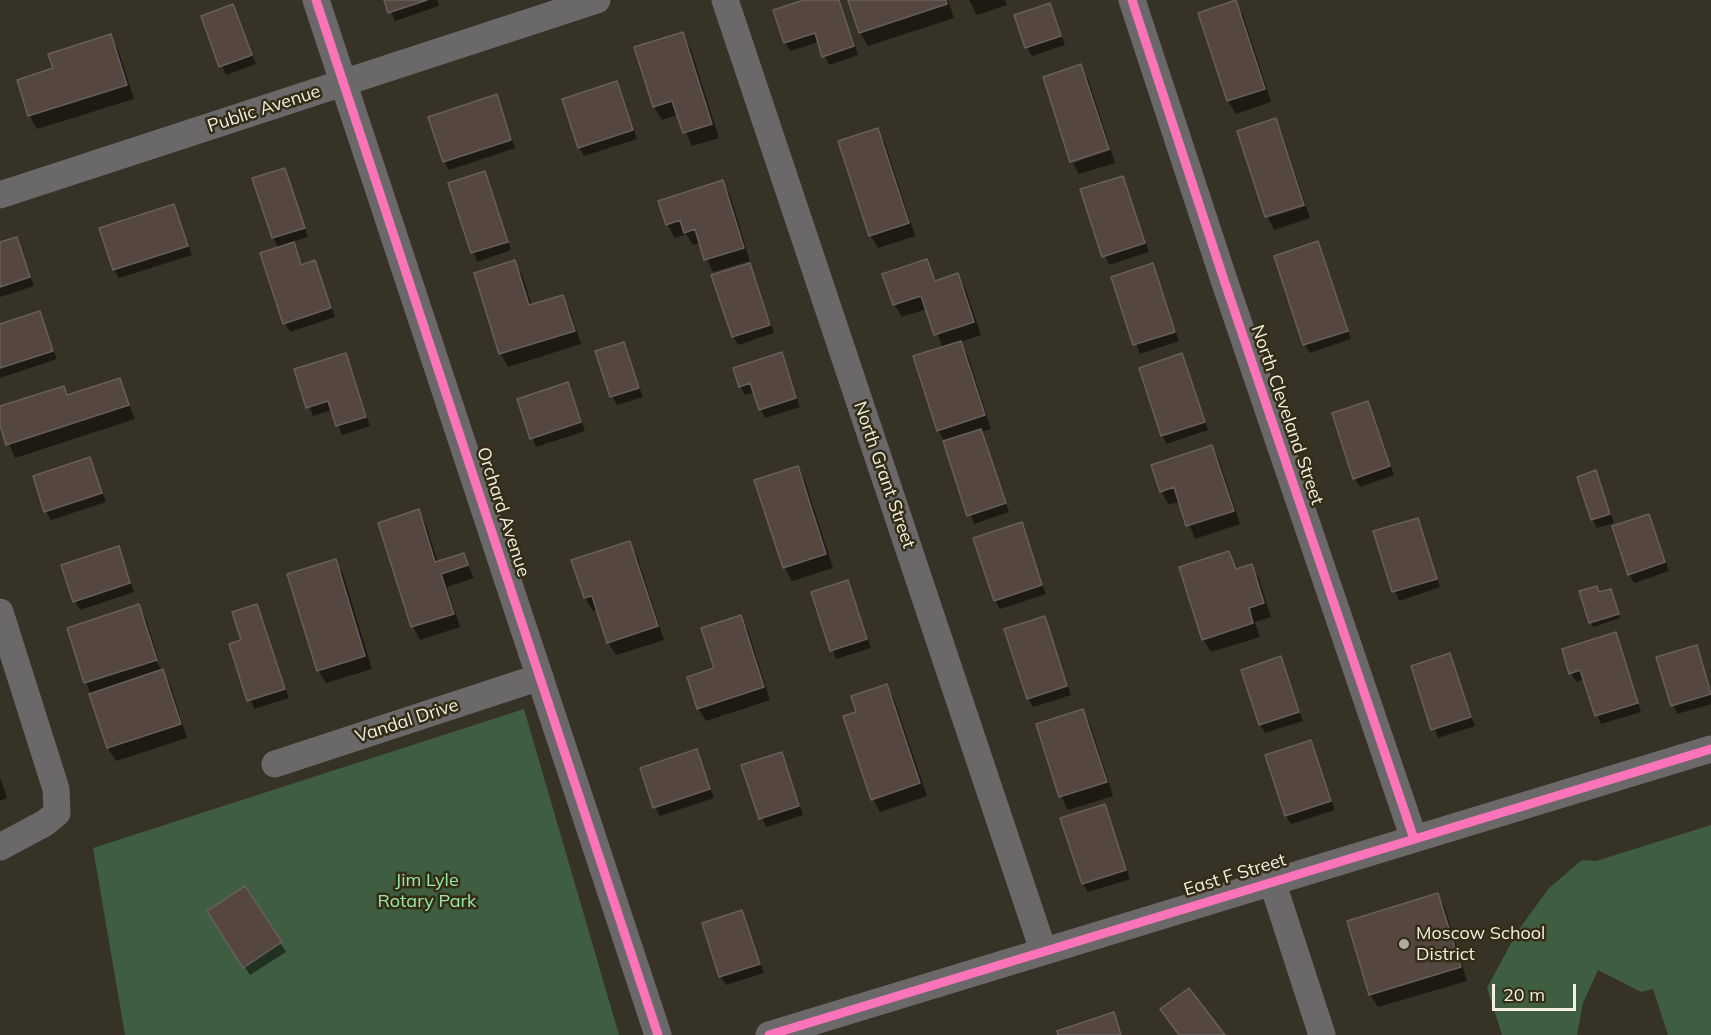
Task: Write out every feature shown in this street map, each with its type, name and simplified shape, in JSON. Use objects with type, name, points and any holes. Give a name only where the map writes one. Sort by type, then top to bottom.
[{"type":"street","name":"Orchard Avenue","points":[[316,0],[658,1035]]},
{"type":"street","name":"Public Avenue","points":[[0,195],[597,0]]},
{"type":"street","name":"North Grant Street","points":[[725,0],[1044,950]]},
{"type":"street","name":"North Cleveland Street","points":[[1132,0],[1224,280],[1414,839]]},
{"type":"street","points":[[0,612],[56,789],[57,813],[45,823],[0,847]]},
{"type":"street","name":"Vandal Drive","points":[[275,764],[540,677]]},
{"type":"street","name":"East F Street","points":[[769,1035],[1711,749]]},
{"type":"street","points":[[1272,881],[1322,1035]]},
{"type":"green space","name":"Jim Lyle Rotary Park","points":[[524,709],[619,1035],[125,1035],[93,848]]},
{"type":"green space","points":[[1711,825],[1711,1035],[1668,1035],[1653,989],[1641,992],[1598,970],[1583,1003],[1577,1035],[1502,1035],[1487,988],[1517,932],[1549,888],[1582,860],[1596,861]]},
{"type":"building","points":[[384,0],[427,0],[388,13]]},
{"type":"building","points":[[804,0],[839,0],[854,46],[822,57],[815,33],[784,43],[773,10]]},
{"type":"building","points":[[848,0],[946,0],[947,4],[859,33]]},
{"type":"building","points":[[1236,0],[1265,89],[1227,101],[1198,13]]},
{"type":"building","points":[[1050,3],[1061,36],[1025,48],[1014,15]]},
{"type":"building","points":[[233,4],[252,55],[219,67],[201,16]]},
{"type":"building","points":[[683,32],[712,124],[683,133],[672,101],[653,107],[634,47]]},
{"type":"building","points":[[111,34],[127,85],[28,116],[17,80],[53,68],[48,54]]},
{"type":"building","points":[[1081,64],[1109,149],[1070,162],[1043,77]]},
{"type":"building","points":[[617,81],[633,130],[578,148],[562,99]]},
{"type":"building","points":[[497,94],[511,140],[443,162],[428,117]]},
{"type":"building","points":[[1276,118],[1304,205],[1265,217],[1237,131]]},
{"type":"building","points":[[878,128],[909,223],[869,236],[838,141]]},
{"type":"building","points":[[285,168],[305,228],[272,238],[252,178]]},
{"type":"building","points":[[485,171],[508,242],[471,253],[448,183]]},
{"type":"building","points":[[1123,176],[1145,243],[1102,257],[1080,189]]},
{"type":"building","points":[[723,180],[744,248],[704,260],[695,229],[684,233],[680,220],[666,225],[658,201]]},
{"type":"building","points":[[174,204],[188,246],[113,270],[99,228]]},
{"type":"building","points":[[17,237],[30,277],[0,287],[0,242]]},
{"type":"building","points":[[1318,241],[1348,331],[1303,345],[1274,256]]},
{"type":"building","points":[[294,242],[301,265],[315,260],[331,308],[283,324],[260,253]]},
{"type":"building","points":[[927,259],[935,281],[958,273],[974,322],[934,335],[921,296],[893,305],[882,274]]},
{"type":"building","points":[[515,260],[529,305],[563,295],[575,331],[499,354],[474,273]]},
{"type":"building","points":[[750,263],[770,325],[732,337],[711,275]]},
{"type":"building","points":[[1153,263],[1175,332],[1133,345],[1111,277]]},
{"type":"building","points":[[40,311],[53,351],[0,368],[0,324]]},
{"type":"building","points":[[961,341],[985,415],[937,431],[913,356]]},
{"type":"building","points":[[624,342],[639,388],[610,397],[595,351]]},
{"type":"building","points":[[782,352],[796,398],[759,410],[750,383],[739,387],[733,368]]},
{"type":"building","points":[[346,353],[366,417],[336,426],[328,401],[306,408],[294,369]]},
{"type":"building","points":[[1182,353],[1205,422],[1161,436],[1139,368]]},
{"type":"building","points":[[120,378],[129,405],[6,445],[0,425],[0,406],[64,386],[67,395]]},
{"type":"building","points":[[568,382],[581,422],[530,439],[517,399]]},
{"type":"building","points":[[1368,401],[1390,466],[1353,479],[1332,413]]},
{"type":"building","points":[[981,429],[1006,503],[967,516],[943,441]]},
{"type":"building","points":[[1212,445],[1234,511],[1186,526],[1174,487],[1160,492],[1151,465]]},
{"type":"building","points":[[90,457],[102,493],[44,512],[33,476]]},
{"type":"building","points":[[798,466],[826,554],[783,568],[754,480]]},
{"type":"building","points":[[1596,470],[1610,514],[1591,520],[1577,477]]},
{"type":"building","points":[[419,509],[435,562],[464,553],[468,565],[441,574],[454,614],[411,627],[378,523]]},
{"type":"building","points":[[1649,514],[1665,562],[1628,575],[1612,526]]},
{"type":"building","points":[[1418,518],[1437,579],[1392,592],[1373,531]]},
{"type":"building","points":[[1022,522],[1042,585],[994,601],[973,538]]},
{"type":"building","points":[[630,541],[658,626],[607,643],[592,596],[584,598],[571,560]]},
{"type":"building","points":[[119,546],[130,583],[73,602],[61,565]]},
{"type":"building","points":[[1229,551],[1236,569],[1252,564],[1264,603],[1249,608],[1253,623],[1202,640],[1179,567]]},
{"type":"building","points":[[336,559],[365,656],[317,671],[287,574]]},
{"type":"building","points":[[848,580],[867,639],[830,651],[811,592]]},
{"type":"building","points":[[1597,586],[1599,592],[1611,589],[1619,614],[1589,623],[1579,591]]},
{"type":"building","points":[[139,604],[157,660],[84,683],[67,628]]},
{"type":"building","points":[[257,604],[285,689],[247,701],[229,644],[241,640],[232,612]]},
{"type":"building","points":[[741,615],[764,687],[697,709],[687,677],[714,668],[701,628]]},
{"type":"building","points":[[1045,616],[1067,686],[1027,699],[1004,629]]},
{"type":"building","points":[[1616,632],[1638,703],[1595,716],[1580,670],[1569,674],[1562,649]]},
{"type":"building","points":[[1697,645],[1711,694],[1671,706],[1656,657]]},
{"type":"building","points":[[1450,653],[1471,717],[1431,730],[1411,666]]},
{"type":"building","points":[[1281,656],[1299,712],[1259,725],[1241,670]]},
{"type":"building","points":[[163,669],[181,724],[107,748],[89,694]]},
{"type":"building","points":[[887,684],[920,783],[871,800],[843,716],[856,712],[851,696]]},
{"type":"building","points":[[1083,709],[1107,782],[1059,797],[1036,724]]},
{"type":"building","points":[[1311,740],[1331,801],[1285,816],[1265,755]]},
{"type":"building","points":[[697,749],[710,789],[653,808],[640,768]]},
{"type":"building","points":[[782,752],[799,806],[759,819],[741,765]]},
{"type":"building","points":[[1105,804],[1126,870],[1082,884],[1060,818]]},
{"type":"building","points":[[245,886],[282,942],[243,968],[207,911]]},
{"type":"building","name":"Moscow School District","points":[[1438,893],[1461,967],[1369,995],[1347,921]]},
{"type":"building","points":[[742,910],[760,964],[719,977],[702,923]]},
{"type":"building","points":[[1189,988],[1225,1035],[1179,1035],[1160,1009]]},
{"type":"building","points":[[1114,1012],[1121,1035],[1058,1035],[1057,1031]]},
{"type":"cycle path","points":[[316,0],[658,1035]]},
{"type":"cycle path","points":[[1132,0],[1224,280],[1414,839]]},
{"type":"cycle path","points":[[769,1035],[1711,749]]},
{"type":"place","name":"Moscow School District","points":[[1404,944]]}]
